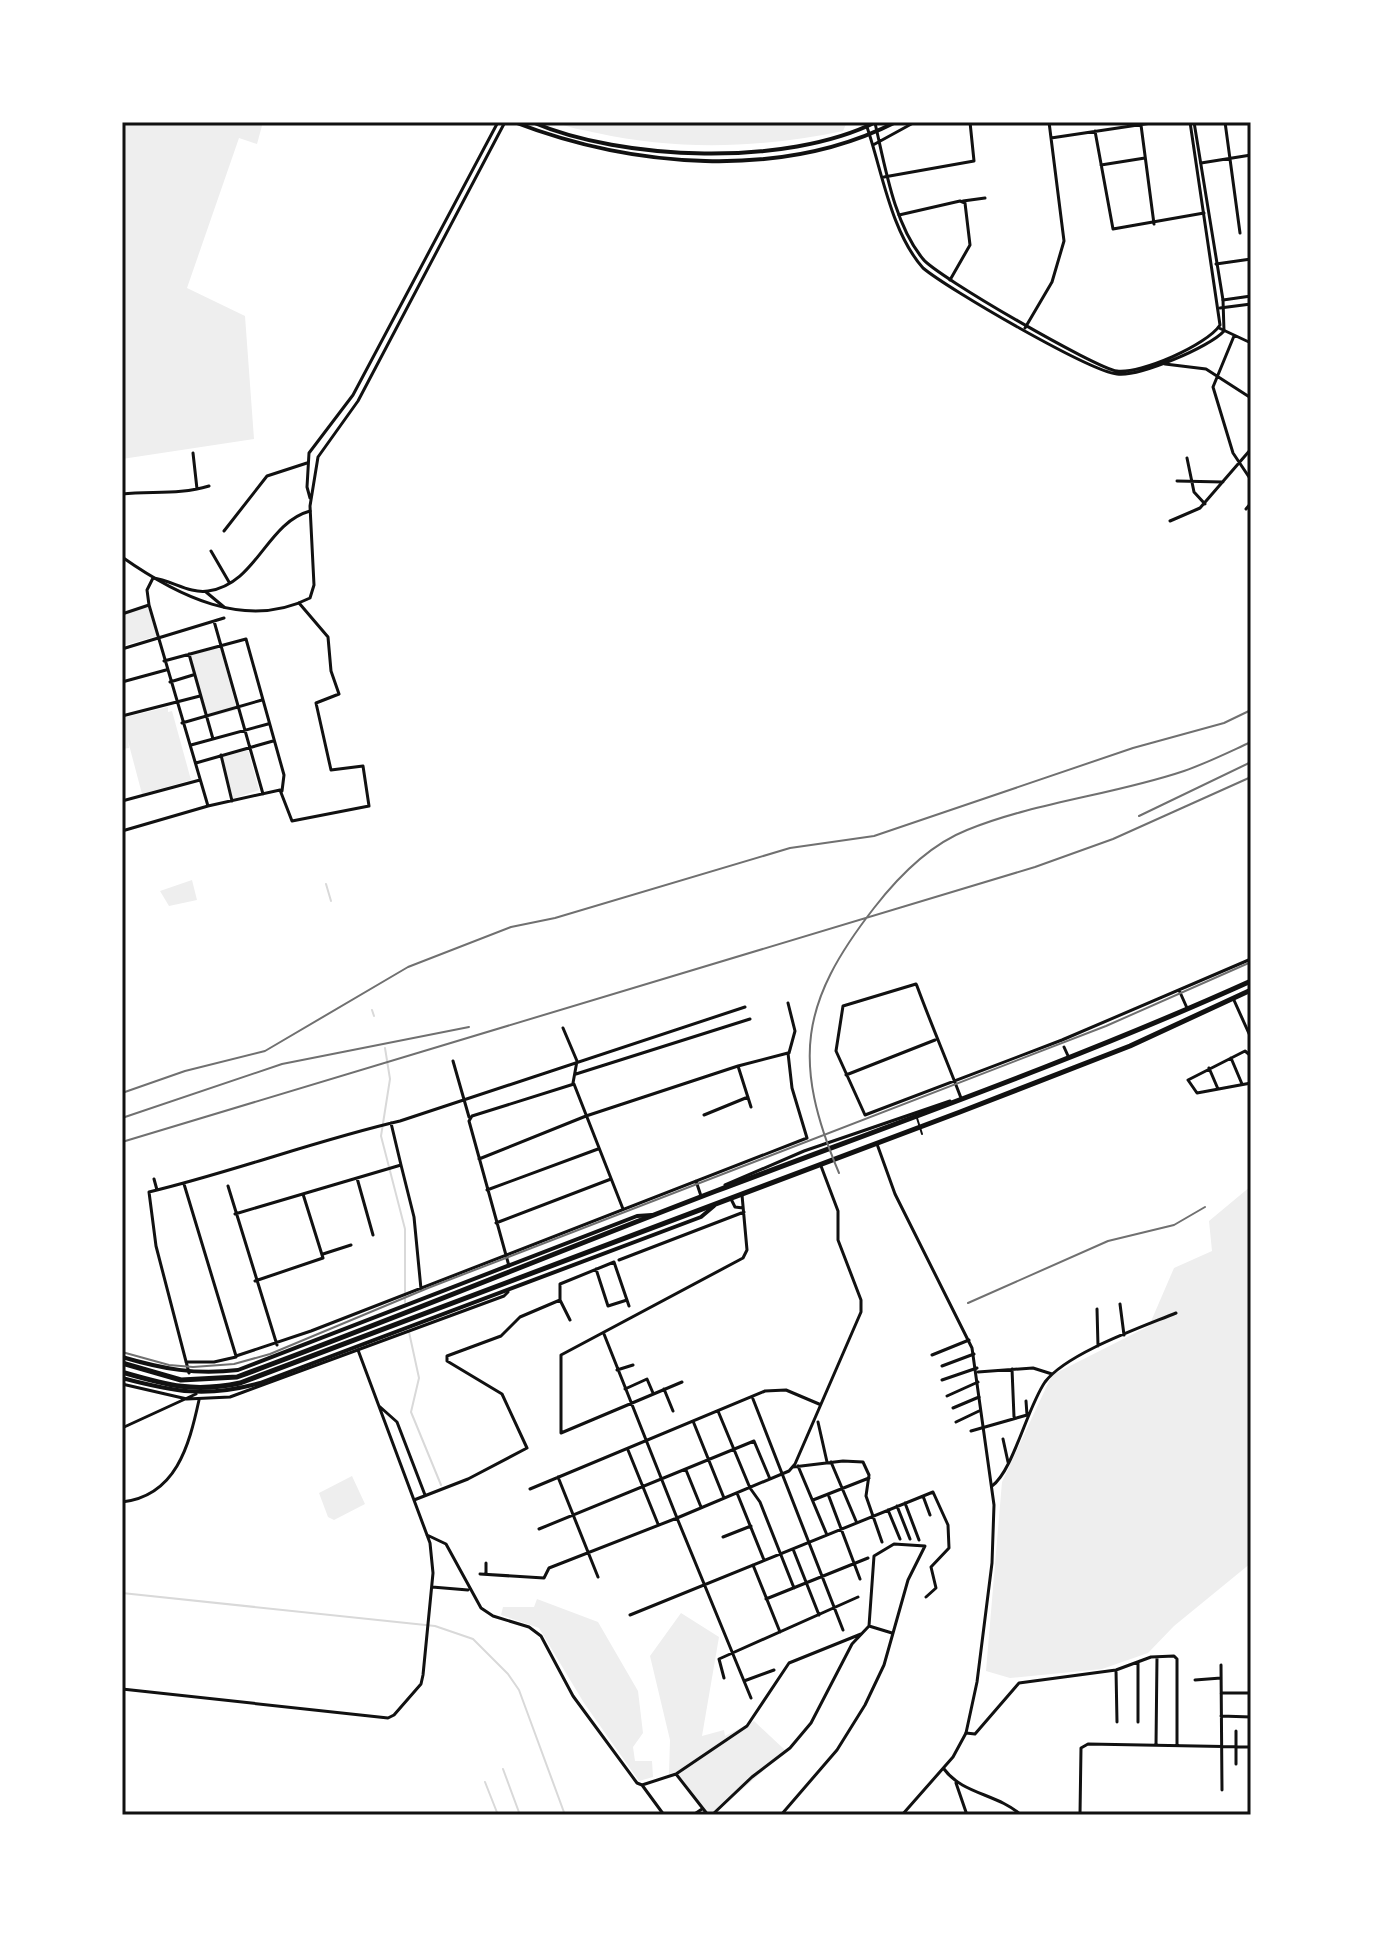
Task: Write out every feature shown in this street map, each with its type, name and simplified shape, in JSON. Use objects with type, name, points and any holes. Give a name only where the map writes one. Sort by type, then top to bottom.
[{"type":"highway","points":[[122,1363],[181,1380],[237,1377],[653,1215],[973,1097],[1251,981]]},
{"type":"highway","points":[[122,1372],[181,1389],[213,1389],[240,1383],[1130,1046],[1251,990]]},
{"type":"main road","points":[[514,122],[558,139],[601,149],[696,160],[780,156],[825,149],[870,135],[896,122]]},
{"type":"main road","points":[[532,122],[596,142],[692,152],[803,144],[867,127],[875,122]]},
{"type":"main road","points":[[122,1381],[197,1397],[225,1393],[319,1363],[356,1345],[701,1217],[716,1205]]},
{"type":"main road","points":[[122,1357],[189,1373],[238,1370],[372,1321],[637,1216],[653,1215]]},
{"type":"main road","points":[[372,1321],[377,1337]]},
{"type":"main road","points":[[314,1342],[319,1363]]},
{"type":"street","points":[[122,557],[176,591],[249,612],[299,603],[313,595],[307,463],[316,443],[353,395],[498,122]]},
{"type":"street","points":[[310,498],[318,457],[358,401],[505,122]]},
{"type":"street","points":[[875,122],[898,216],[912,253],[923,268],[1026,326]]},
{"type":"street","points":[[873,145],[915,122]]},
{"type":"street","points":[[886,176],[974,161],[970,122]]},
{"type":"street","points":[[1026,326],[1052,282],[1063,252],[1065,232],[1049,122]]},
{"type":"street","points":[[1051,138],[1158,122]]},
{"type":"street","points":[[898,216],[923,259],[950,280],[1103,371],[1131,372],[1162,363],[1215,339],[1221,329],[1223,300],[1214,264],[1192,122]]},
{"type":"street","points":[[1225,122],[1240,233]]},
{"type":"street","points":[[1141,125],[1154,224]]},
{"type":"street","points":[[867,127],[886,176]]},
{"type":"street","points":[[1095,131],[1112,228],[1154,224],[1205,213]]},
{"type":"street","points":[[1199,163],[1251,155]]},
{"type":"street","points":[[1101,165],[1146,158]]},
{"type":"street","points":[[1199,163],[1222,308]]},
{"type":"street","points":[[898,216],[985,198]]},
{"type":"street","points":[[950,280],[970,245],[963,201]]},
{"type":"street","points":[[1214,264],[1251,259]]},
{"type":"street","points":[[1223,300],[1251,296]]},
{"type":"street","points":[[1222,308],[1251,304]]},
{"type":"street","points":[[1131,372],[1199,343],[1221,329]]},
{"type":"street","points":[[1221,329],[1251,343]]},
{"type":"street","points":[[1234,336],[1214,390],[1238,461],[1251,480]]},
{"type":"street","points":[[1162,363],[1206,369],[1251,397]]},
{"type":"street","points":[[1170,521],[1205,504],[1251,449]]},
{"type":"street","points":[[193,453],[197,490]]},
{"type":"street","points":[[1187,458],[1194,480],[1194,493],[1205,504]]},
{"type":"street","points":[[224,531],[267,476],[307,463]]},
{"type":"street","points":[[1177,481],[1223,482]]},
{"type":"street","points":[[122,494],[157,491],[188,494],[209,486]]},
{"type":"street","points":[[1246,509],[1251,503]]},
{"type":"street","points":[[206,591],[230,583],[244,574],[292,517],[310,511]]},
{"type":"street","points":[[211,551],[230,583]]},
{"type":"street","points":[[153,578],[206,591],[224,607]]},
{"type":"street","points":[[153,578],[147,590],[149,605],[208,806]]},
{"type":"street","points":[[164,661],[246,639],[285,783],[282,791],[290,821],[369,806],[363,766],[331,770],[316,703],[339,694],[330,664],[329,639],[299,603]]},
{"type":"street","points":[[122,614],[149,605]]},
{"type":"street","points":[[122,649],[224,618]]},
{"type":"street","points":[[214,621],[263,794]]},
{"type":"street","points":[[189,654],[213,739]]},
{"type":"street","points":[[122,682],[166,670]]},
{"type":"street","points":[[170,682],[195,674]]},
{"type":"street","points":[[122,714],[201,695]]},
{"type":"street","points":[[182,723],[262,700]]},
{"type":"street","points":[[189,746],[268,724]]},
{"type":"street","points":[[194,763],[273,741]]},
{"type":"street","points":[[221,755],[232,801]]},
{"type":"street","points":[[122,801],[200,780]]},
{"type":"street","points":[[122,831],[208,806],[282,791]]},
{"type":"street","points":[[961,1100],[954,1081],[916,984],[844,1005],[836,1048],[865,1115],[954,1081],[1251,959]]},
{"type":"street","points":[[1179,990],[1188,1009]]},
{"type":"street","points":[[1233,998],[1251,1038]]},
{"type":"street","points":[[186,1362],[214,1362],[277,1345],[505,1253],[807,1138],[792,1088],[788,1054],[795,1031],[788,1003]]},
{"type":"street","points":[[189,1373],[156,1246],[148,1196],[157,1190],[465,1100],[745,1007]]},
{"type":"street","points":[[576,1074],[750,1019]]},
{"type":"street","points":[[563,1028],[577,1061],[573,1083],[623,1209]]},
{"type":"street","points":[[846,1075],[937,1039]]},
{"type":"street","points":[[1064,1047],[1070,1059]]},
{"type":"street","points":[[1250,1058],[1246,1051],[1188,1080],[1197,1093],[1251,1083]]},
{"type":"street","points":[[479,1159],[586,1116],[738,1066],[788,1054]]},
{"type":"street","points":[[1231,1058],[1242,1084]]},
{"type":"street","points":[[453,1061],[509,1266]]},
{"type":"street","points":[[738,1066],[751,1107]]},
{"type":"street","points":[[1209,1068],[1218,1089]]},
{"type":"street","points":[[469,1117],[573,1083]]},
{"type":"street","points":[[704,1115],[748,1097]]},
{"type":"street","points":[[914,1109],[922,1134]]},
{"type":"street","points":[[387,1123],[414,1217],[421,1289]]},
{"type":"street","points":[[877,1144],[895,1194],[974,1354],[980,1426],[992,1486],[992,1563],[977,1682],[966,1733],[944,1769],[902,1815]]},
{"type":"street","points":[[487,1190],[598,1149]]},
{"type":"street","points":[[235,1214],[399,1165]]},
{"type":"street","points":[[821,1165],[838,1211],[838,1243],[862,1307],[795,1467],[827,1535]]},
{"type":"street","points":[[357,1178],[373,1235]]},
{"type":"street","points":[[154,1179],[157,1190]]},
{"type":"street","points":[[496,1223],[611,1179]]},
{"type":"street","points":[[696,1181],[701,1197]]},
{"type":"street","points":[[184,1184],[236,1356]]},
{"type":"street","points":[[228,1186],[277,1345]]},
{"type":"street","points":[[255,1281],[322,1260],[323,1254],[303,1194]]},
{"type":"street","points":[[682,1382],[561,1433],[561,1355],[743,1258],[747,1250],[742,1195]]},
{"type":"street","points":[[731,1199],[735,1207],[744,1210]]},
{"type":"street","points":[[619,1260],[744,1210]]},
{"type":"street","points":[[323,1254],[351,1245]]},
{"type":"street","points":[[570,1320],[560,1300],[560,1284],[614,1262],[629,1306]]},
{"type":"street","points":[[596,1269],[608,1306],[627,1300]]},
{"type":"street","points":[[414,1500],[527,1448],[502,1394],[447,1361],[446,1356],[501,1336],[520,1317],[560,1300]]},
{"type":"street","points":[[1120,1304],[1124,1335]]},
{"type":"street","points":[[1097,1309],[1098,1346]]},
{"type":"street","points":[[992,1486],[1000,1480],[1027,1415],[1046,1381],[1098,1346],[1176,1313]]},
{"type":"street","points":[[319,1363],[359,1352],[409,1327]]},
{"type":"street","points":[[311,1331],[314,1342]]},
{"type":"street","points":[[604,1334],[751,1698]]},
{"type":"street","points":[[932,1355],[969,1340]]},
{"type":"street","points":[[122,1689],[391,1717],[421,1684],[433,1562],[427,1535],[356,1345]]},
{"type":"street","points":[[942,1366],[974,1354]]},
{"type":"street","points":[[617,1370],[633,1365]]},
{"type":"street","points":[[1012,1369],[1014,1418]]},
{"type":"street","points":[[942,1380],[977,1370],[1040,1369],[1054,1375]]},
{"type":"street","points":[[625,1389],[647,1379],[653,1393]]},
{"type":"street","points":[[122,1381],[187,1399]]},
{"type":"street","points":[[947,1396],[978,1382]]},
{"type":"street","points":[[664,1389],[673,1411]]},
{"type":"street","points":[[530,1489],[779,1389],[819,1404]]},
{"type":"street","points":[[122,1428],[197,1397],[186,1448],[162,1487],[144,1499],[122,1502]]},
{"type":"street","points":[[953,1408],[979,1397]]},
{"type":"street","points":[[752,1398],[843,1630]]},
{"type":"street","points":[[1026,1401],[1027,1415]]},
{"type":"street","points":[[379,1406],[394,1416],[425,1495]]},
{"type":"street","points":[[718,1411],[750,1488],[760,1502],[794,1588]]},
{"type":"street","points":[[956,1422],[979,1411]]},
{"type":"street","points":[[971,1431],[1027,1415]]},
{"type":"street","points":[[693,1421],[724,1498]]},
{"type":"street","points":[[818,1422],[829,1462],[856,1523]]},
{"type":"street","points":[[1003,1439],[1008,1462]]},
{"type":"street","points":[[539,1529],[756,1441],[770,1479]]},
{"type":"street","points":[[627,1448],[658,1524]]},
{"type":"street","points":[[480,1574],[544,1578],[549,1568],[795,1467],[829,1462],[863,1462],[869,1478],[865,1489],[871,1517],[882,1542]]},
{"type":"street","points":[[685,1469],[701,1507]]},
{"type":"street","points":[[558,1477],[598,1577]]},
{"type":"street","points":[[812,1500],[869,1478]]},
{"type":"street","points":[[630,1615],[933,1492],[937,1495],[948,1525],[949,1548],[931,1567],[936,1588],[926,1597]]},
{"type":"street","points":[[737,1493],[764,1560]]},
{"type":"street","points":[[828,1494],[860,1579]]},
{"type":"street","points":[[923,1496],[930,1515]]},
{"type":"street","points":[[905,1503],[919,1540]]},
{"type":"street","points":[[897,1506],[910,1539]]},
{"type":"street","points":[[888,1510],[900,1539]]},
{"type":"street","points":[[723,1537],[751,1526]]},
{"type":"street","points":[[427,1535],[446,1544],[469,1590],[493,1616],[536,1631],[573,1696],[664,1815]]},
{"type":"street","points":[[676,1774],[710,1815],[799,1739],[827,1697],[861,1634],[869,1626],[872,1559],[894,1544],[923,1545],[925,1549],[908,1580],[881,1672],[844,1740],[781,1815]]},
{"type":"street","points":[[793,1549],[819,1615]]},
{"type":"street","points":[[766,1599],[868,1558]]},
{"type":"street","points":[[486,1563],[486,1573]]},
{"type":"street","points":[[753,1565],[780,1632]]},
{"type":"street","points":[[432,1587],[469,1590]]},
{"type":"street","points":[[724,1678],[718,1661],[858,1597]]},
{"type":"street","points":[[869,1626],[892,1633]]},
{"type":"street","points":[[642,1785],[676,1774],[747,1726],[789,1663],[861,1634]]},
{"type":"street","points":[[966,1733],[975,1734],[1019,1683],[1116,1670],[1157,1656],[1177,1659],[1177,1745]]},
{"type":"street","points":[[1156,1745],[1157,1656]]},
{"type":"street","points":[[1138,1662],[1138,1722]]},
{"type":"street","points":[[1221,1665],[1222,1790]]},
{"type":"street","points":[[743,1682],[774,1670]]},
{"type":"street","points":[[1116,1670],[1117,1722]]},
{"type":"street","points":[[1195,1680],[1221,1678]]},
{"type":"street","points":[[1221,1693],[1251,1693]]},
{"type":"street","points":[[1221,1716],[1251,1717]]},
{"type":"street","points":[[1236,1731],[1236,1764]]},
{"type":"street","points":[[1080,1815],[1082,1746],[1250,1748],[1251,1812]]},
{"type":"street","points":[[944,1769],[956,1783],[995,1799],[1021,1815]]},
{"type":"street","points":[[956,1783],[956,1793],[967,1815]]},
{"type":"street","points":[[693,1815],[702,1809]]},
{"type":"shaded area","points":[[122,122],[263,122],[257,144],[239,138],[187,288],[245,316],[254,439],[122,459]]},
{"type":"shaded area","points":[[556,122],[847,122],[843,131],[813,137],[751,144],[690,145],[628,139]]},
{"type":"shaded area","points":[[148,607],[157,636],[122,646],[122,615]]},
{"type":"shaded area","points":[[220,647],[237,710],[205,718],[188,656]]},
{"type":"shaded area","points":[[168,707],[168,712],[172,711],[191,780],[142,794],[128,741],[129,748],[122,749],[122,718]]},
{"type":"shaded area","points":[[248,750],[259,790],[232,799],[220,758]]},
{"type":"shaded area","points":[[192,880],[197,900],[169,906],[160,891]]},
{"type":"shaded area","points":[[1251,1186],[1251,1563],[1174,1626],[1148,1653],[1102,1669],[1010,1678],[986,1671],[1002,1482],[1052,1375],[1149,1326],[1174,1268],[1212,1251],[1209,1221]]},
{"type":"shaded area","points":[[352,1476],[365,1504],[334,1520],[328,1517],[319,1493]]},
{"type":"shaded area","points":[[537,1599],[598,1622],[638,1691],[643,1733],[633,1747],[635,1761],[652,1761],[653,1777],[639,1781],[584,1703],[539,1628],[501,1615],[503,1607],[534,1607]]},
{"type":"shaded area","points":[[681,1613],[719,1637],[702,1736],[724,1730],[725,1736],[754,1721],[786,1751],[713,1815],[705,1815],[676,1772],[669,1774],[670,1740],[650,1656]]},
{"type":"waterway","points":[[326,884],[331,901]]},
{"type":"waterway","points":[[372,1010],[374,1016]]},
{"type":"waterway","points":[[385,1048],[390,1079],[381,1136],[405,1229],[405,1302]]},
{"type":"waterway","points":[[409,1332],[419,1378],[411,1412],[441,1485]]},
{"type":"waterway","points":[[122,1593],[435,1626],[473,1639],[508,1674],[519,1690],[565,1815]]},
{"type":"waterway","points":[[503,1769],[520,1815]]},
{"type":"waterway","points":[[485,1782],[498,1815]]},
{"type":"railway","points":[[122,1093],[185,1071],[265,1051],[408,967],[511,927],[555,918],[790,848],[874,836],[1133,748],[1224,723],[1251,710]]},
{"type":"railway","points":[[839,1173],[814,1098],[810,1065],[811,1034],[818,1004],[831,974],[849,942],[893,885],[927,853],[967,830],[1020,812],[1184,771],[1251,742]]},
{"type":"railway","points":[[1139,816],[1251,762]]},
{"type":"railway","points":[[122,1142],[1035,867],[1113,839],[1251,777]]},
{"type":"railway","points":[[122,1352],[169,1365],[193,1367],[234,1364],[270,1354],[428,1288],[1106,1026],[1251,962]]},
{"type":"railway","points":[[122,1118],[282,1064],[469,1027]]},
{"type":"railway","points":[[968,1303],[1108,1241],[1174,1225],[1205,1207]]}]
